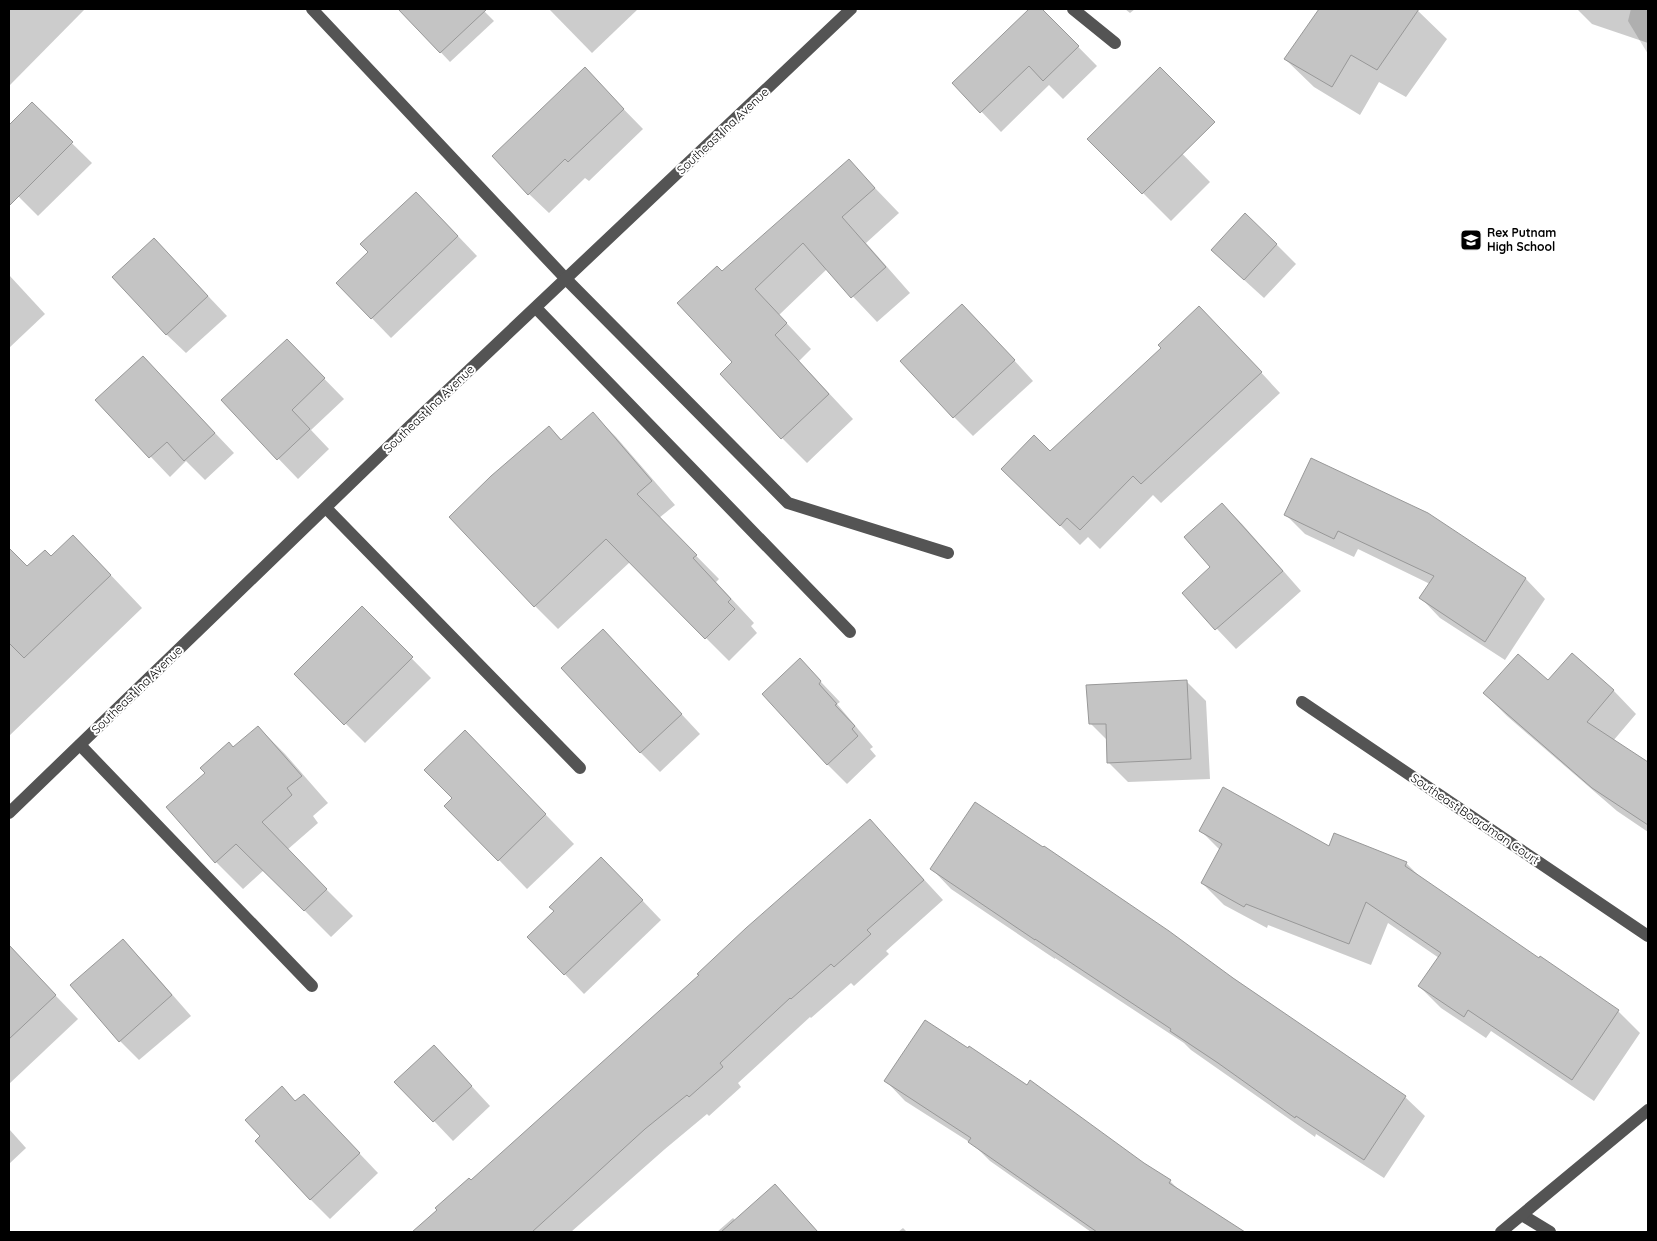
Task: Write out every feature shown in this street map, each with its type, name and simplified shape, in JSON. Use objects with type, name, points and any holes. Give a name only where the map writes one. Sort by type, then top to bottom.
[{"type":"street","points":[[312,9],[566,279],[788,503],[948,553]]},
{"type":"street","name":"Southeast Ina Avenue","points":[[9,813],[566,279],[852,9]]},
{"type":"street","points":[[1072,9],[1115,43]]},
{"type":"street","points":[[536,308],[850,632]]},
{"type":"street","points":[[326,508],[580,768]]},
{"type":"street","name":"Southeast Boardman Court","points":[[1302,702],[1648,936]]},
{"type":"street","points":[[80,745],[312,986]]},
{"type":"street","points":[[1501,1232],[1648,1110]]},
{"type":"street","points":[[1522,1215],[1550,1232]]},
{"type":"shaded area","points":[[1631,9],[1648,9],[1648,54],[1628,21]]},
{"type":"building","points":[[398,9],[487,9],[440,53]]},
{"type":"building","points":[[1029,9],[1042,9],[1079,46],[1043,81],[1029,66],[980,113],[952,83]]},
{"type":"building","points":[[1319,9],[1419,9],[1377,70],[1351,55],[1332,87],[1284,59]]},
{"type":"building","points":[[585,67],[624,109],[568,162],[565,159],[528,195],[492,156]]},
{"type":"building","points":[[1160,67],[1215,122],[1142,194],[1087,139]]},
{"type":"building","points":[[32,102],[73,142],[9,206],[9,125]]},
{"type":"building","points":[[849,159],[875,188],[842,217],[886,267],[851,298],[803,243],[755,289],[787,323],[775,335],[829,394],[781,439],[720,374],[732,362],[677,303],[717,266],[722,271]]},
{"type":"building","points":[[416,192],[458,236],[371,319],[336,283],[368,252],[360,244]]},
{"type":"building","points":[[1245,213],[1277,244],[1244,280],[1211,250]]},
{"type":"building","points":[[154,238],[208,296],[166,335],[112,277]]},
{"type":"building","points":[[962,304],[1015,360],[953,418],[900,361]]},
{"type":"building","points":[[1199,306],[1262,372],[1141,484],[1133,476],[1080,530],[1067,518],[1060,526],[1001,469],[1034,435],[1050,451],[1161,348],[1158,345]]},
{"type":"building","points":[[287,339],[325,378],[292,410],[310,429],[277,460],[221,400]]},
{"type":"building","points":[[143,356],[215,433],[184,461],[167,442],[149,458],[95,400]]},
{"type":"building","points":[[593,412],[652,481],[637,494],[697,555],[693,558],[731,599],[728,602],[735,609],[705,639],[606,539],[534,607],[449,517],[491,476],[549,426],[561,440]]},
{"type":"building","points":[[1311,458],[1428,513],[1526,578],[1485,642],[1419,598],[1434,576],[1338,531],[1334,539],[1284,515]]},
{"type":"building","points":[[1222,503],[1283,571],[1215,630],[1182,593],[1210,567],[1184,537]]},
{"type":"building","points":[[73,535],[111,575],[24,658],[9,643],[9,548],[27,566],[45,550],[51,556]]},
{"type":"building","points":[[362,606],[413,657],[344,725],[294,674]]},
{"type":"building","points":[[603,629],[682,714],[640,753],[561,668]]},
{"type":"building","points":[[1572,653],[1614,690],[1587,722],[1648,762],[1648,825],[1592,788],[1483,693],[1518,654],[1548,680]]},
{"type":"building","points":[[800,658],[821,681],[819,684],[837,704],[835,705],[855,726],[852,729],[858,736],[827,765],[762,694]]},
{"type":"building","points":[[1187,680],[1191,759],[1107,763],[1106,724],[1089,724],[1086,685]]},
{"type":"building","points":[[258,726],[302,776],[287,788],[292,795],[262,822],[327,889],[304,911],[236,844],[215,863],[166,807],[205,773],[200,768],[229,742],[233,747]]},
{"type":"building","points":[[465,730],[546,814],[498,861],[444,806],[452,798],[424,770]]},
{"type":"building","points":[[1223,787],[1329,846],[1334,833],[1407,862],[1405,866],[1539,958],[1540,956],[1619,1010],[1572,1080],[1468,1010],[1464,1017],[1418,986],[1441,953],[1366,902],[1349,944],[1246,904],[1244,907],[1201,883],[1222,844],[1199,831]]},
{"type":"building","points":[[975,802],[1044,846],[1169,931],[1233,978],[1406,1096],[1364,1160],[1296,1116],[1295,1118],[1170,1031],[1171,1029],[930,869]]},
{"type":"building","points":[[870,819],[924,880],[867,930],[871,934],[834,967],[831,964],[790,998],[720,1063],[723,1067],[689,1097],[687,1095],[645,1129],[532,1232],[412,1232],[437,1210],[435,1208],[469,1178],[471,1180],[699,975],[697,974],[746,928]]},
{"type":"building","points":[[601,857],[643,900],[564,975],[527,937],[554,911],[549,907]]},
{"type":"building","points":[[123,939],[172,995],[119,1042],[70,985]]},
{"type":"building","points":[[9,945],[56,995],[9,1039]]},
{"type":"building","points":[[925,1020],[968,1048],[969,1046],[1027,1085],[1030,1080],[1144,1163],[1171,1180],[1169,1183],[1245,1232],[1097,1232],[968,1142],[971,1138],[884,1081]]},
{"type":"building","points":[[434,1045],[472,1086],[433,1122],[394,1082]]},
{"type":"building","points":[[282,1086],[295,1101],[304,1094],[360,1153],[310,1200],[255,1141],[260,1136],[245,1120]]},
{"type":"building","points":[[775,1184],[818,1232],[721,1232]]},
{"type":"place","name":"Rex Putnam High School","points":[[1471,240]]}]
